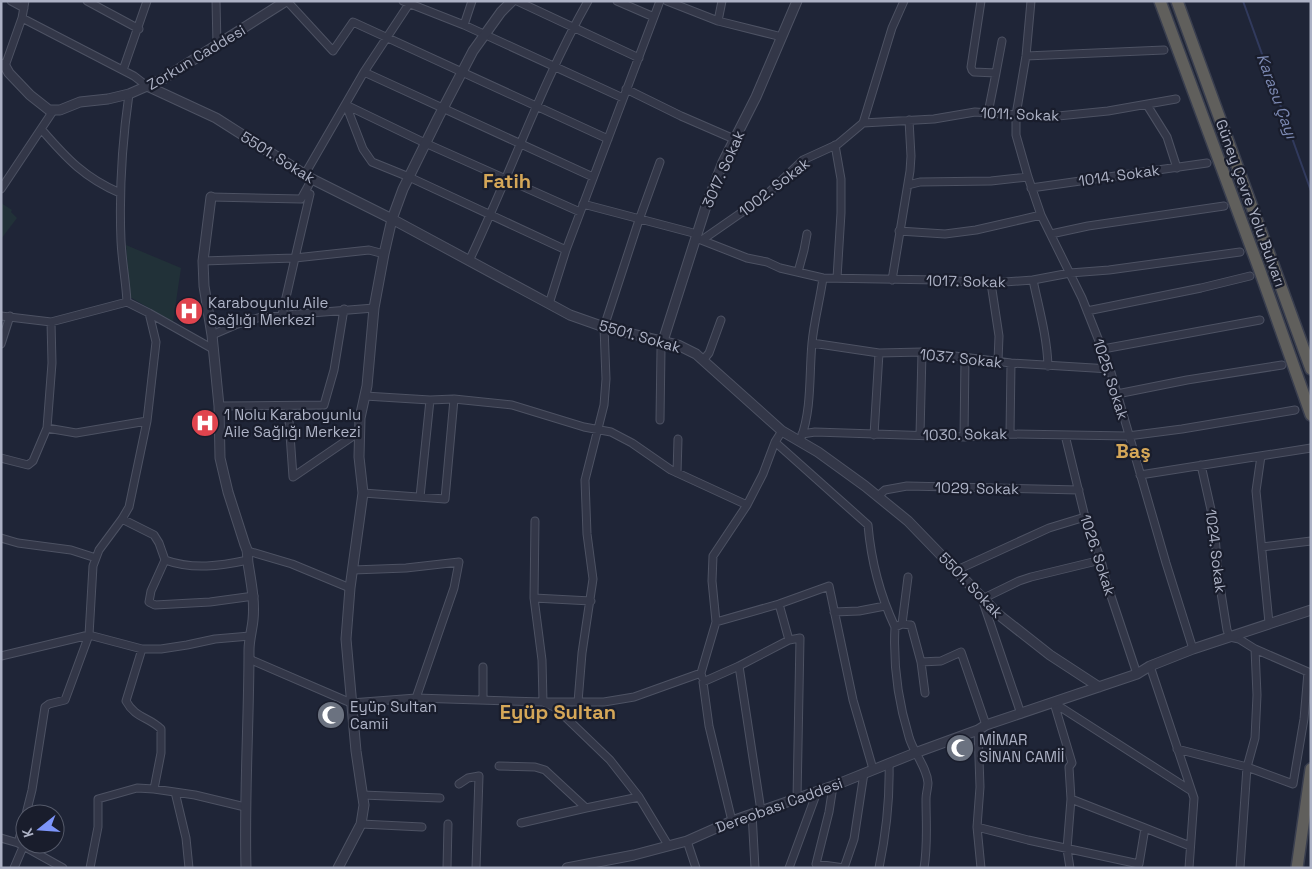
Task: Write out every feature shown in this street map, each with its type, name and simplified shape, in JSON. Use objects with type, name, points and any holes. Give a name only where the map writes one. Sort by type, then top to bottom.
[{"type":"highway","name":"Güney Çevre Yolu Bulvarı","points":[[1160,1],[1270,298],[1311,415]]},
{"type":"highway","name":"Güney Çevre Yolu Bulvarı","points":[[1177,1],[1311,369]]},
{"type":"highway","points":[[1297,868],[1311,769]]},
{"type":"street","points":[[1,189],[53,111],[30,95],[3,65],[22,18],[24,5],[11,1]]},
{"type":"street","points":[[87,1],[139,29]]},
{"type":"street","points":[[123,70],[139,29],[147,1]]},
{"type":"street","points":[[216,1],[217,45]]},
{"type":"street","points":[[287,1],[333,51],[353,22],[608,139]]},
{"type":"street","name":"Zorkun Caddesi","points":[[53,111],[80,102],[108,99],[129,94],[163,79],[287,1]]},
{"type":"street","points":[[464,25],[472,1]]},
{"type":"street","points":[[338,868],[361,824],[364,805],[351,703],[346,639],[350,588],[363,492],[359,457],[360,418],[366,396],[374,308],[384,254],[392,220],[425,143],[461,73],[484,35],[512,1]]},
{"type":"street","points":[[517,1],[639,58]]},
{"type":"street","points":[[469,261],[554,68],[588,1]]},
{"type":"street","points":[[617,1],[654,17]]},
{"type":"street","points":[[548,304],[580,212],[660,1]]},
{"type":"street","points":[[667,1],[718,21],[782,37]]},
{"type":"street","points":[[718,21],[722,1]]},
{"type":"street","name":"3017. Sokak","points":[[663,341],[723,162],[756,97],[797,1]]},
{"type":"street","points":[[863,123],[892,28],[904,1]]},
{"type":"street","points":[[981,1],[972,70],[974,72],[996,73]]},
{"type":"street","name":"1025. Sokak","points":[[1031,1],[1026,56],[1016,115],[1016,135],[1041,215],[1070,273],[1110,369],[1128,436],[1193,649]]},
{"type":"street","points":[[246,868],[244,808],[250,636],[254,596],[248,556],[228,492],[220,458],[220,406],[204,286],[203,261],[211,197],[301,199],[305,192],[308,177],[346,105],[406,2],[464,25],[554,68],[623,98]]},
{"type":"street","points":[[22,18],[123,70],[147,86]]},
{"type":"street","points":[[988,113],[1002,40]]},
{"type":"street","points":[[1026,56],[1164,50]]},
{"type":"street","points":[[364,72],[594,177]]},
{"type":"street","name":"5501. Sokak","points":[[147,86],[216,118],[308,177],[570,315],[604,327],[688,349],[704,359],[782,431],[801,438],[878,496],[924,536],[999,615],[1050,655],[1099,687]]},
{"type":"street","points":[[626,89],[734,139]]},
{"type":"street","points":[[127,302],[122,250],[120,194],[124,130],[129,94]]},
{"type":"street","name":"1011. Sokak","points":[[863,123],[934,119],[965,113],[1048,117],[1081,114],[1176,99]]},
{"type":"street","points":[[1147,104],[1167,137],[1178,168]]},
{"type":"street","points":[[346,105],[425,143],[580,212]]},
{"type":"street","points":[[346,105],[363,149],[372,162],[409,177],[566,250]]},
{"type":"street","points":[[892,280],[908,185],[911,156],[909,120]]},
{"type":"street","name":"1002. Sokak","points":[[698,237],[758,202],[803,160],[835,145],[853,133],[863,123]]},
{"type":"street","points":[[42,130],[62,154],[93,181],[120,194]]},
{"type":"street","points":[[835,145],[841,179],[837,278]]},
{"type":"street","points":[[578,702],[582,653],[593,579],[586,534],[585,480],[604,405],[606,379],[604,327],[660,162]]},
{"type":"street","name":"1014. Sokak","points":[[1032,188],[1206,164]]},
{"type":"street","points":[[908,185],[920,182],[998,180],[1028,176]]},
{"type":"street","points":[[282,315],[310,194],[305,192]]},
{"type":"street","name":"1017. Sokak","points":[[583,204],[698,237],[747,258],[823,278],[991,283],[1033,280],[1070,273],[1117,269],[1240,252]]},
{"type":"street","points":[[1051,234],[1088,226],[1224,206]]},
{"type":"street","points":[[899,231],[945,234],[976,230],[1041,215]]},
{"type":"street","points":[[798,272],[807,234]]},
{"type":"street","points":[[203,261],[295,258],[369,250],[384,254]]},
{"type":"street","points":[[1087,311],[1250,276]]},
{"type":"street","points":[[801,438],[805,426],[811,376],[812,343],[823,278]]},
{"type":"street","points":[[1033,280],[1046,337],[1048,366]]},
{"type":"street","points":[[991,283],[999,336],[998,361]]},
{"type":"street","points":[[1,316],[52,322],[127,302],[213,350]]},
{"type":"street","points":[[212,335],[261,317],[374,308]]},
{"type":"street","points":[[220,406],[324,405],[334,370],[344,310]]},
{"type":"street","points":[[28,804],[46,707],[49,704],[65,700],[85,649],[88,635],[93,566],[99,550],[129,507],[147,421],[156,342],[149,313]]},
{"type":"street","points":[[1,344],[10,316]]},
{"type":"street","points":[[704,359],[709,354],[721,320]]},
{"type":"street","points":[[1103,349],[1260,320]]},
{"type":"street","points":[[1,458],[28,465],[34,461],[47,428],[52,363],[52,322]]},
{"type":"street","points":[[660,420],[661,348],[663,341]]},
{"type":"street","name":"1037. Sokak","points":[[812,343],[879,353],[922,352],[1011,363],[1110,369]]},
{"type":"street","points":[[920,435],[922,352]]},
{"type":"street","points":[[874,435],[879,353]]},
{"type":"street","points":[[964,437],[965,358]]},
{"type":"street","points":[[1010,434],[1011,363]]},
{"type":"street","points":[[1117,394],[1187,380],[1282,365]]},
{"type":"street","points":[[366,396],[430,400],[454,399],[512,405],[584,427],[611,432],[632,443],[677,473],[747,505]]},
{"type":"street","points":[[363,492],[445,499],[454,399]]},
{"type":"street","points":[[420,497],[430,400]]},
{"type":"street","points":[[288,406],[293,477],[359,432]]},
{"type":"street","name":"1030. Sokak","points":[[801,438],[815,432],[964,437],[1010,434],[1128,436],[1295,410]]},
{"type":"street","points":[[47,428],[76,433],[147,421]]},
{"type":"street","points":[[732,821],[709,726],[701,673],[716,622],[712,581],[713,556],[747,505],[763,474],[775,442],[782,431]]},
{"type":"street","name":"1026. Sokak","points":[[1065,434],[1085,517],[1101,560],[1106,581],[1137,674]]},
{"type":"street","points":[[677,473],[679,462],[678,439]]},
{"type":"street","points":[[775,442],[868,525],[870,544],[885,606],[898,626]]},
{"type":"street","points":[[1140,475],[1200,464],[1311,448]]},
{"type":"street","points":[[1261,456],[1256,491],[1269,623]]},
{"type":"street","name":"1024. Sokak","points":[[1200,464],[1214,523],[1221,596],[1227,630],[1230,636]]},
{"type":"street","name":"1029. Sokak","points":[[878,496],[885,490],[908,486],[1078,490]]},
{"type":"street","points":[[957,570],[1049,528],[1085,517]]},
{"type":"street","points":[[122,519],[154,535],[160,543],[165,560],[154,583],[149,602],[155,605],[210,602],[254,596]]},
{"type":"street","points":[[535,521],[534,598],[542,660],[543,702]]},
{"type":"street","points":[[1,538],[18,543],[71,550],[96,558]]},
{"type":"street","points":[[1262,548],[1311,541]]},
{"type":"street","points":[[165,560],[192,567],[227,564],[248,556],[292,564],[350,588]]},
{"type":"street","points":[[1021,714],[982,599],[1018,580],[1101,560]]},
{"type":"street","points":[[353,570],[406,568],[459,562],[454,588],[416,698]]},
{"type":"street","points":[[908,577],[894,651],[898,691],[909,738],[924,769],[928,783],[924,868]]},
{"type":"street","points":[[716,622],[779,604],[829,586],[853,700],[873,769]]},
{"type":"street","points":[[534,598],[590,601]]},
{"type":"street","points":[[779,604],[789,640]]},
{"type":"street","points":[[834,612],[859,611],[885,606]]},
{"type":"street","name":"Dereobası Caddesi","points":[[567,868],[616,863],[668,845],[687,841],[732,821],[833,786],[982,727],[1137,674],[1150,666],[1193,649],[1311,610]]},
{"type":"street","points":[[898,626],[911,625],[921,662],[925,693]]},
{"type":"street","points":[[1,656],[88,635],[142,649],[187,646],[222,638],[250,636]]},
{"type":"street","points":[[1177,749],[1247,767],[1293,784],[1304,719],[1308,672],[1230,636]]},
{"type":"street","points":[[703,682],[789,640],[800,638],[797,799]]},
{"type":"street","points":[[142,649],[126,701],[130,709],[141,718],[156,724],[161,729],[161,753],[154,789]]},
{"type":"street","points":[[1240,868],[1247,767],[1255,738],[1257,695],[1255,649]]},
{"type":"street","points":[[921,662],[941,661],[961,652],[982,727],[977,827],[981,868]]},
{"type":"street","points":[[250,659],[351,703],[416,698],[604,702],[634,697],[701,673]]},
{"type":"street","points":[[739,666],[757,812],[755,868]]},
{"type":"street","points":[[1150,666],[1194,798],[1189,868]]},
{"type":"street","points":[[483,667],[483,700]]},
{"type":"street","points":[[543,702],[556,708],[610,760],[638,797],[668,845]]},
{"type":"street","points":[[1054,703],[1190,790]]},
{"type":"street","points":[[1054,703],[1072,763],[1069,767],[1071,799],[1067,849],[1070,868]]},
{"type":"street","points":[[878,868],[886,825],[889,763]]},
{"type":"street","points":[[499,766],[535,766],[546,770],[586,808]]},
{"type":"street","points":[[833,786],[829,812],[816,864],[844,868],[854,839],[864,773]]},
{"type":"street","points":[[459,784],[468,778],[479,776],[476,868]]},
{"type":"street","points":[[90,868],[98,827],[98,799],[137,788],[154,789],[195,795],[244,808]]},
{"type":"street","points":[[175,792],[186,838],[189,868]]},
{"type":"street","points":[[789,868],[817,792]]},
{"type":"street","points":[[362,795],[440,798]]},
{"type":"street","points":[[521,823],[638,797]]},
{"type":"street","points":[[1071,799],[1190,846]]},
{"type":"street","points":[[361,824],[422,827]]},
{"type":"street","points":[[447,868],[448,824]]},
{"type":"street","points":[[977,827],[1139,864],[1145,828]]},
{"type":"street","points":[[1,838],[15,843]]},
{"type":"street","points":[[687,841],[696,868]]},
{"type":"street","points":[[14,868],[18,854]]},
{"type":"street","points":[[36,854],[62,868]]},
{"type":"shaded area","points":[[1,203],[12,210],[11,212],[17,218],[1,239]]},
{"type":"shaded area","points":[[126,245],[181,268],[173,322],[130,297]]},
{"type":"waterway","name":"Karasu Çayı","points":[[1243,1],[1311,191]]},
{"type":"place","name":"Karaboyunlu Aile Sağlığı Merkezi","points":[[189,311]]},
{"type":"place","name":"1 Nolu Karaboyunlu Aile Sağlığı Merkezi","points":[[205,423]]},
{"type":"place","name":"Eyüp Sultan Camii","points":[[331,715]]},
{"type":"place","name":"MİMAR SİNAN CAMİİ","points":[[960,748]]},
{"type":"district","name":"Fatih","points":[[507,181]]},
{"type":"district","name":"Baş","points":[[1133,451]]},
{"type":"district","name":"Eyüp Sultan","points":[[558,712]]}]
